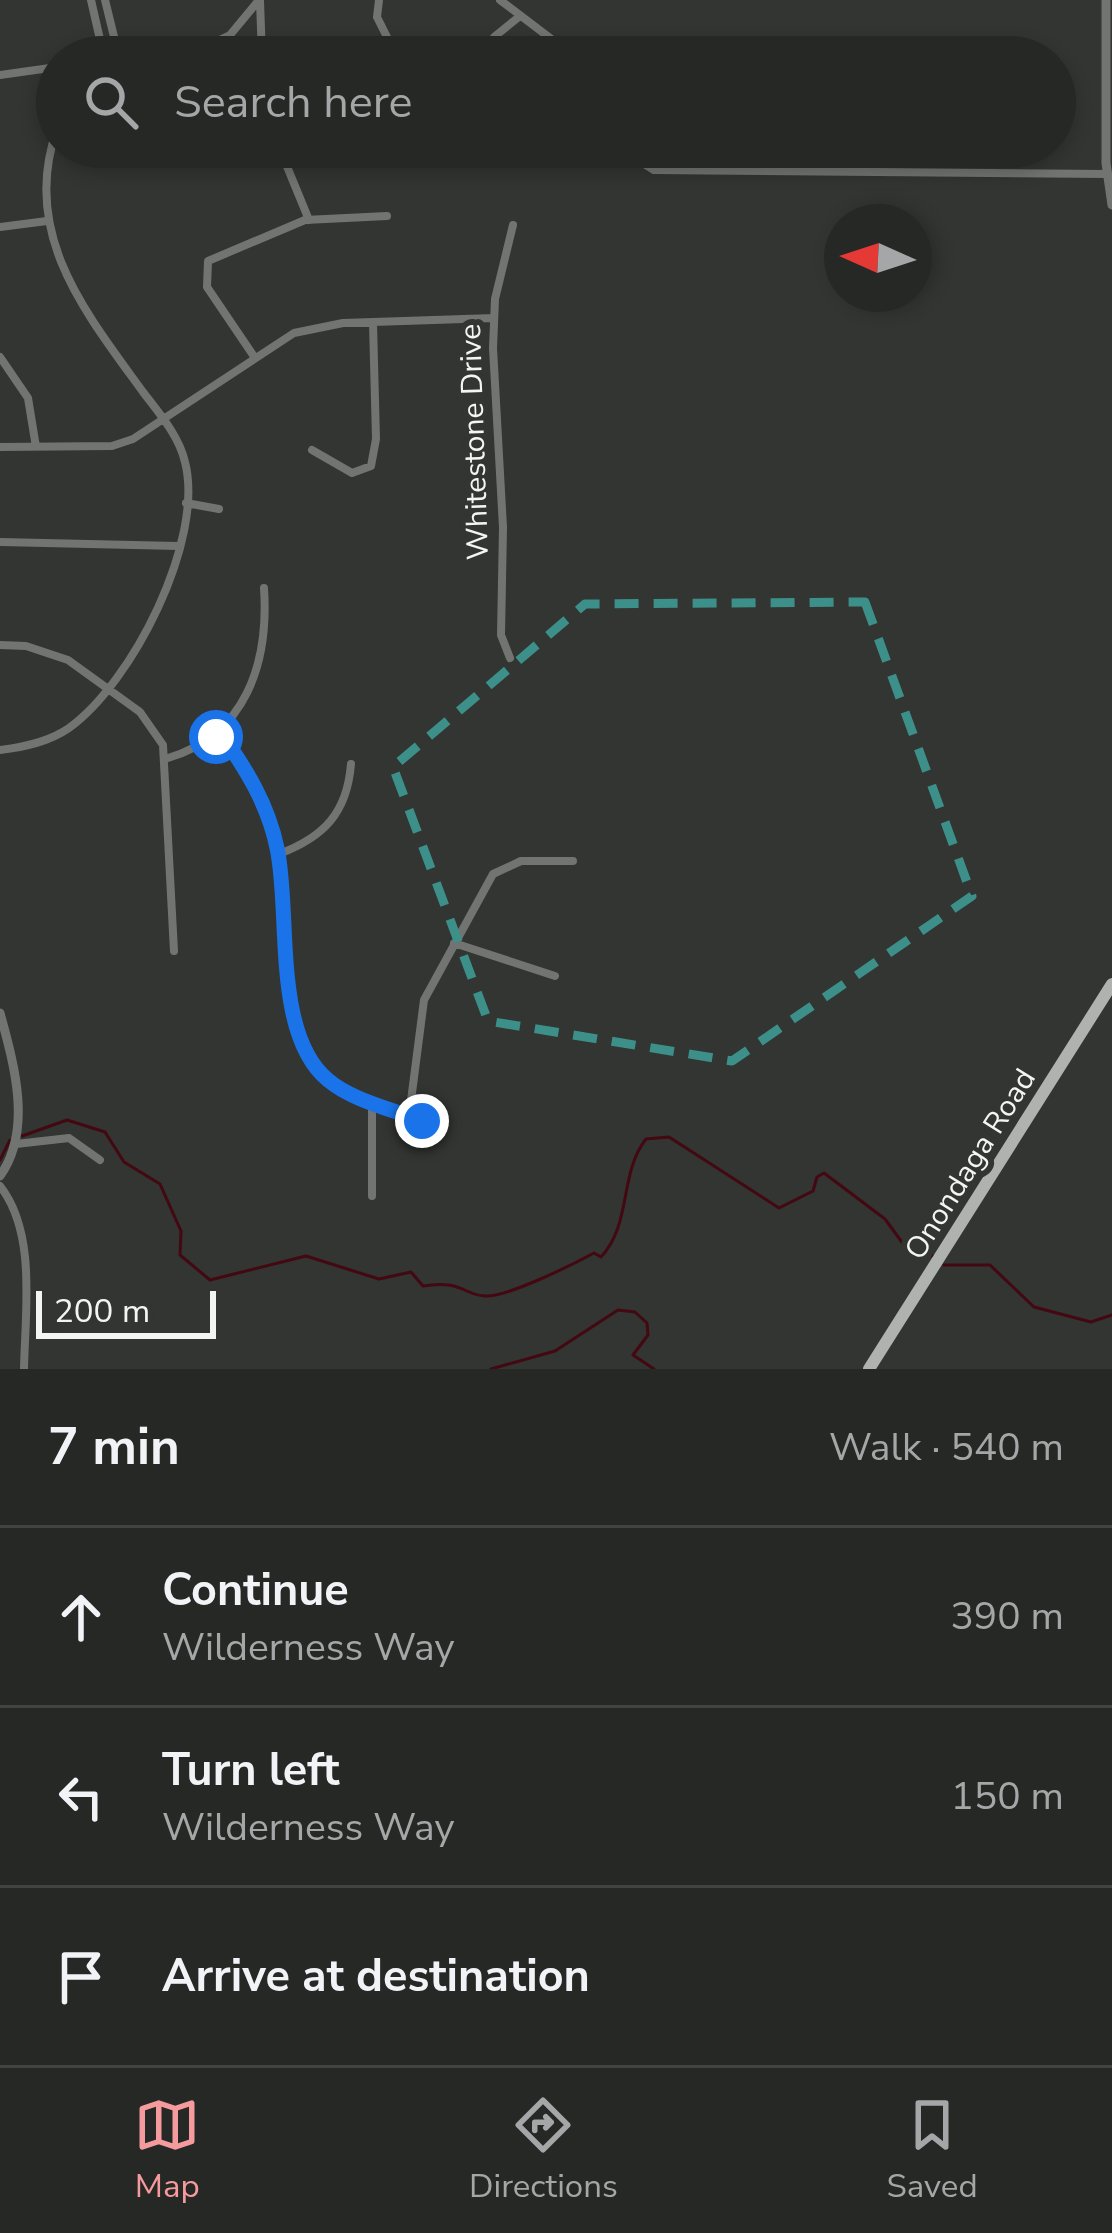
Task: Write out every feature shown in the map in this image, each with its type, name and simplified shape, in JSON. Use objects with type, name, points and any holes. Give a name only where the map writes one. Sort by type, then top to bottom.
[{"type":"main road","name":"Onondaga Road","points":[[869,1369],[1112,984]]},
{"type":"street","points":[[92,0],[100,36]]},
{"type":"street","points":[[105,0],[113,36]]},
{"type":"street","points":[[225,36],[260,0]]},
{"type":"street","points":[[260,0],[262,36]]},
{"type":"street","points":[[379,0],[377,17],[386,36]]},
{"type":"street","points":[[500,0],[547,36]]},
{"type":"street","points":[[1106,0],[1107,174],[1112,205]]},
{"type":"street","points":[[495,36],[520,16]]},
{"type":"street","points":[[240,25],[262,30]]},
{"type":"street","points":[[0,75],[36,70]]},
{"type":"street","points":[[0,750],[60,733],[108,690],[158,606],[186,503],[187,466],[163,419],[80,306],[60,266],[47,221],[47,168]]},
{"type":"street","points":[[288,168],[309,220]]},
{"type":"street","points":[[651,168],[1107,174]]},
{"type":"street","points":[[253,355],[205,276],[214,256],[309,220],[387,216]]},
{"type":"street","points":[[0,227],[47,221]]},
{"type":"street","name":"Whitestone Drive","points":[[510,658],[501,635],[503,507],[494,318],[513,225]]},
{"type":"street","points":[[0,447],[112,446],[163,419],[253,355],[314,327],[494,318]]},
{"type":"street","points":[[312,450],[352,473],[373,464],[374,323]]},
{"type":"street","points":[[0,357],[22,383],[36,447]]},
{"type":"street","points":[[186,503],[219,509]]},
{"type":"street","points":[[0,542],[178,546]]},
{"type":"street","points":[[168,758],[220,732],[257,670],[265,635],[264,588]]},
{"type":"street","points":[[0,645],[60,656],[148,721],[168,758],[174,952]]},
{"type":"street","points":[[220,732],[260,794],[279,854],[289,980],[308,1054],[333,1084],[422,1121]]},
{"type":"street","points":[[279,854],[312,840],[333,822],[347,794],[351,764]]},
{"type":"street","points":[[409,1116],[417,1083],[421,1011],[454,943],[498,870],[521,861],[573,861]]},
{"type":"street","points":[[454,943],[555,976]]},
{"type":"street","points":[[0,1013],[17,1098],[16,1144],[0,1176]]},
{"type":"street","points":[[372,1102],[372,1196]]},
{"type":"street","points":[[16,1144],[69,1138],[100,1160]]},
{"type":"street","points":[[0,1186],[14,1209],[23,1246],[24,1369]]},
{"type":"highlighted area","points":[[865,602],[972,896],[732,1061],[488,1021],[393,767],[585,604]]},
{"type":"waterway","points":[[22,1136],[67,1120],[105,1132],[124,1162],[160,1184],[181,1231],[180,1255],[210,1280],[306,1256],[379,1279],[411,1272],[423,1286],[455,1286],[487,1296],[510,1291],[594,1253],[601,1257],[617,1229],[638,1152],[646,1139],[669,1137],[779,1208],[813,1191],[817,1177],[824,1173],[885,1219],[904,1245],[933,1256]]},
{"type":"waterway","points":[[0,1160],[10,1140]]},
{"type":"waterway","points":[[944,1265],[990,1265],[1034,1307],[1091,1322],[1112,1315]]},
{"type":"waterway","points":[[491,1369],[555,1351],[618,1310],[635,1312],[647,1323],[648,1335],[633,1355],[654,1369]]},
{"type":"route","points":[[216,737],[220,732],[254,783],[276,841],[289,980],[308,1054],[333,1084],[422,1121]]}]
